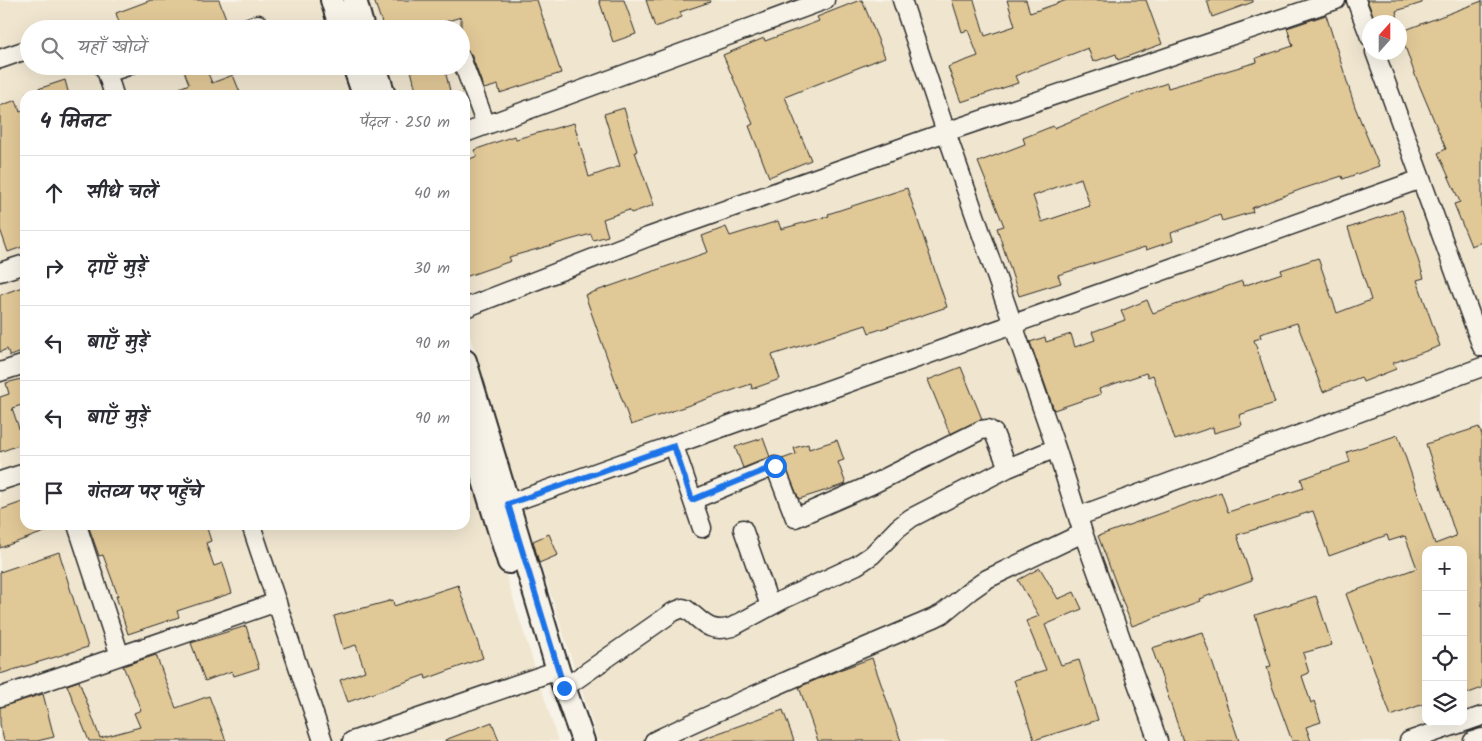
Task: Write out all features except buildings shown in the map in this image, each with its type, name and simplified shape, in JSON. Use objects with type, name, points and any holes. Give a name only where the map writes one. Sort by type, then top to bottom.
[{"type":"main road","points":[[332,0],[338,20]]},
{"type":"main road","points":[[355,0],[361,20]]},
{"type":"main road","points":[[357,75],[362,90]]},
{"type":"main road","points":[[378,75],[382,90]]},
{"type":"main road","points":[[470,381],[501,507],[556,678],[583,741]]},
{"type":"main road","points":[[470,448],[501,507]]},
{"type":"main road","points":[[556,678],[567,741]]},
{"type":"street","points":[[470,131],[825,0]]},
{"type":"street","points":[[902,0],[1056,448],[1083,533],[1158,741]]},
{"type":"street","points":[[470,306],[648,237],[946,132],[1336,0]]},
{"type":"street","points":[[1356,0],[1362,16]]},
{"type":"street","points":[[0,59],[20,52]]},
{"type":"street","points":[[1378,60],[1482,347]]},
{"type":"street","points":[[107,75],[112,90]]},
{"type":"street","points":[[467,75],[486,125]]},
{"type":"street","points":[[501,507],[1421,179]]},
{"type":"street","points":[[0,272],[20,266]]},
{"type":"street","points":[[0,372],[20,366]]},
{"type":"street","points":[[1079,516],[1482,367]]},
{"type":"street","points":[[692,500],[775,466],[795,518],[871,485],[981,430],[988,430],[994,433],[1008,468]]},
{"type":"street","points":[[674,446],[702,528]]},
{"type":"street","points":[[352,741],[556,678],[678,610],[686,609],[707,626],[723,630],[732,627],[770,606],[857,565],[872,555],[898,528],[911,518],[1008,468],[1056,448]]},
{"type":"street","points":[[0,481],[20,474]]},
{"type":"street","points":[[743,529],[770,606]]},
{"type":"street","points":[[79,530],[120,656]]},
{"type":"street","points":[[253,530],[322,741]]},
{"type":"street","points":[[654,741],[816,667],[934,618],[942,614],[987,579],[1083,533]]},
{"type":"street","points":[[0,697],[277,602]]},
{"type":"street","points":[[1409,741],[1482,716]]},
{"type":"street","points":[[1473,741],[1482,738]]},
{"type":"shaded area","points":[[0,0],[325,0],[331,20],[20,20],[20,75],[349,75],[353,90],[20,90],[20,530],[470,530],[470,461],[558,741],[0,741]]},
{"type":"shaded area","points":[[367,0],[1482,0],[1482,741],[598,741],[530,531],[470,336],[470,90],[394,90],[390,75],[470,75],[470,20],[373,20]]},
{"type":"route","points":[[564,688],[508,504],[674,446],[692,500],[775,466]]}]
